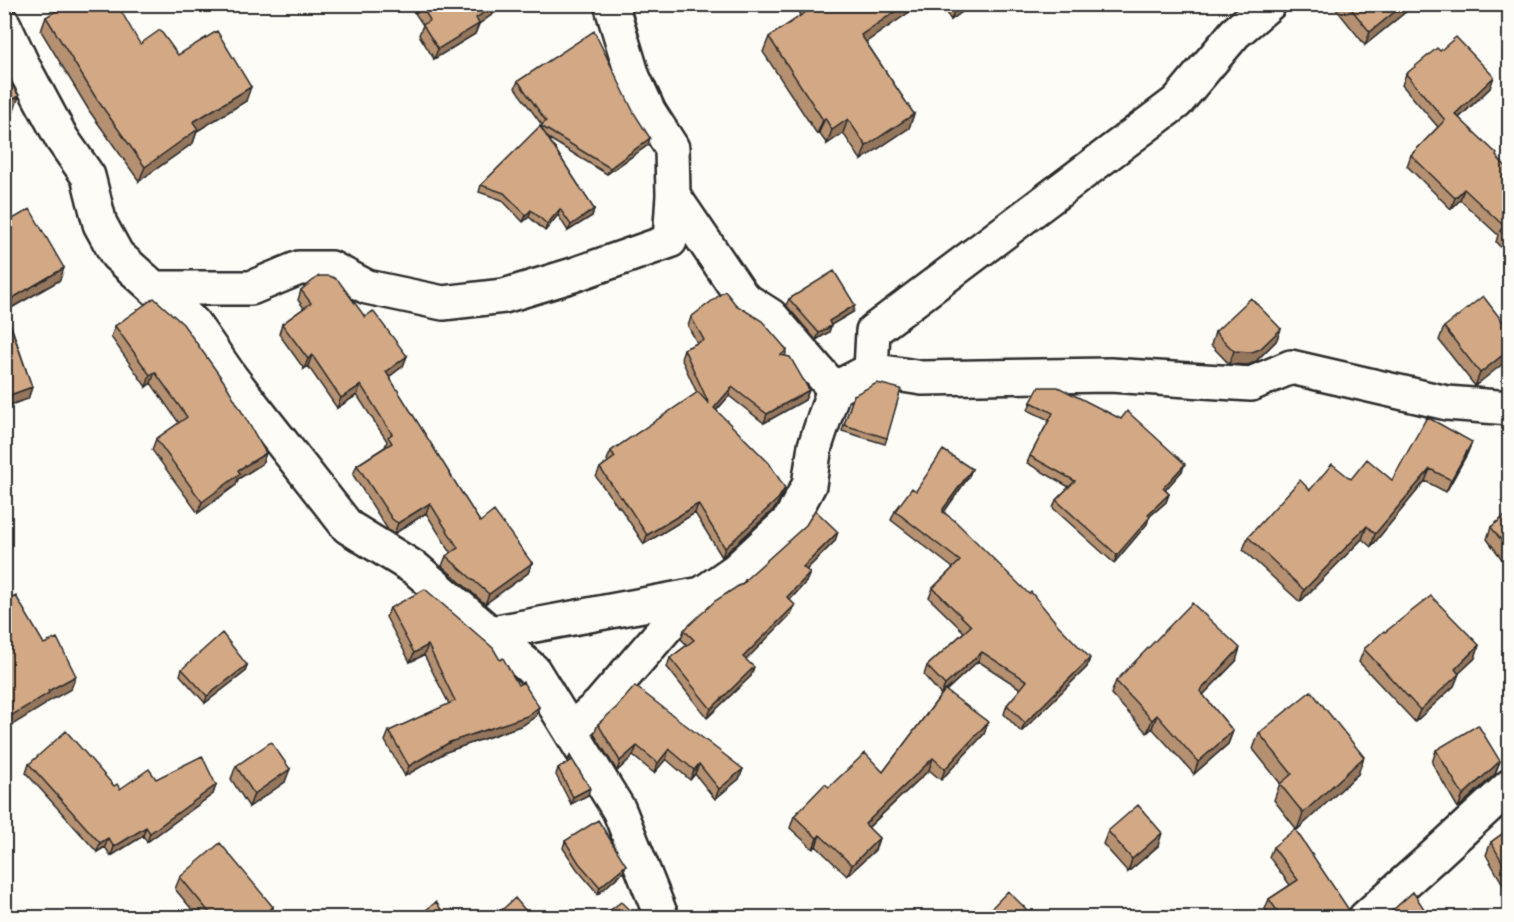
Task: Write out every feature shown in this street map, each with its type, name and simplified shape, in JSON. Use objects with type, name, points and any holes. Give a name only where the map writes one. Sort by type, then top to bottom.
[{"type":"street","points":[[611,4],[633,77],[649,112],[672,148],[673,195],[670,241]]},
{"type":"street","points":[[872,370],[873,332],[1176,102],[1235,33],[1269,4]]},
{"type":"street","points":[[4,25],[62,139],[88,176],[100,224],[117,255],[193,323],[232,379],[348,527],[416,569],[533,670],[619,810],[662,918]]},
{"type":"street","points":[[673,195],[743,298]]},
{"type":"street","points":[[156,288],[251,288],[299,268],[331,268],[367,287],[443,303],[504,296],[670,241]]},
{"type":"street","points":[[670,241],[743,298],[771,316],[834,389]]},
{"type":"street","points":[[570,730],[599,705],[669,624],[703,593],[736,570],[790,520],[809,485],[815,446],[834,389],[872,370],[922,378],[1110,375],[1251,384],[1290,367],[1448,402],[1509,408]]},
{"type":"street","points":[[492,633],[703,593]]},
{"type":"street","points":[[1365,918],[1509,786]]},
{"type":"building","points":[[67,4],[117,4],[140,44],[160,30],[178,55],[217,31],[251,87],[193,122],[198,129],[145,167],[96,98],[46,17]]},
{"type":"building","points":[[420,4],[496,4],[476,18],[479,24],[438,49],[423,25],[430,20]]},
{"type":"building","points":[[806,4],[906,4],[861,35],[914,114],[866,146],[848,119],[832,130],[825,118],[823,120],[769,37],[809,10]]},
{"type":"building","points":[[1347,4],[1404,4],[1370,32]]},
{"type":"building","points":[[594,31],[634,113],[650,138],[610,168],[541,126],[546,121],[518,81]]},
{"type":"building","points":[[1456,37],[1494,77],[1455,114],[1497,154],[1496,156],[1509,170],[1509,241],[1500,231],[1504,226],[1464,189],[1455,198],[1411,155],[1445,120],[1406,74],[1437,48],[1440,51]]},
{"type":"building","points":[[4,72],[19,96],[4,105]]},
{"type":"building","points":[[540,126],[594,209],[571,225],[560,209],[547,224],[531,210],[526,215],[504,193],[481,185]]},
{"type":"building","points":[[30,209],[64,268],[4,303],[4,224]]},
{"type":"building","points":[[834,271],[855,305],[829,321],[831,326],[819,333],[789,299]]},
{"type":"building","points":[[319,276],[330,276],[338,280],[365,317],[373,311],[407,356],[386,372],[480,522],[494,511],[532,563],[489,594],[446,556],[458,548],[430,503],[398,523],[392,519],[357,465],[392,443],[388,437],[392,434],[361,385],[341,398],[312,355],[308,359],[282,324],[311,303],[301,290]]},
{"type":"building","points":[[725,291],[736,305],[762,321],[787,350],[781,355],[790,357],[809,390],[767,414],[732,387],[714,408],[769,463],[785,488],[778,499],[725,548],[698,504],[647,535],[600,468],[615,457],[611,451],[698,392],[709,404],[684,349],[704,340],[691,317]]},
{"type":"building","points":[[1483,296],[1509,330],[1509,350],[1480,373],[1444,327]]},
{"type":"building","points":[[154,298],[183,324],[225,383],[266,453],[238,470],[240,474],[202,502],[156,439],[187,417],[155,372],[150,375],[115,326]]},
{"type":"building","points":[[1251,298],[1281,329],[1260,349],[1252,352],[1234,351],[1215,332]]},
{"type":"building","points":[[4,307],[32,387],[7,396],[4,388]]},
{"type":"building","points":[[877,383],[901,389],[887,438],[844,425],[854,395]]},
{"type":"building","points":[[1039,387],[1058,387],[1121,419],[1127,411],[1185,464],[1163,488],[1169,494],[1148,514],[1150,517],[1117,555],[1056,500],[1075,481],[1030,456],[1053,413],[1031,402]]},
{"type":"building","points":[[1427,417],[1472,442],[1451,480],[1430,469],[1375,534],[1367,526],[1304,590],[1248,537],[1300,480],[1310,490],[1332,464],[1351,479],[1367,459],[1392,480]]},
{"type":"building","points":[[943,450],[972,469],[943,512],[954,520],[1029,594],[1031,592],[1058,625],[1090,658],[1025,723],[1007,705],[1027,681],[982,652],[945,685],[927,666],[971,626],[933,588],[960,561],[895,511],[912,488],[916,491]]},
{"type":"building","points":[[815,510],[838,532],[803,567],[810,573],[787,597],[795,605],[743,657],[754,667],[711,709],[670,658],[694,640],[684,630],[715,601],[746,581],[806,525]]},
{"type":"building","points":[[1509,513],[1509,549],[1508,549],[1491,527]]},
{"type":"building","points":[[425,589],[493,648],[500,660],[503,658],[518,685],[523,682],[539,707],[527,716],[450,742],[409,766],[389,731],[455,701],[428,645],[414,653],[390,608]]},
{"type":"building","points":[[16,596],[44,644],[57,638],[76,676],[48,691],[49,693],[4,720],[4,602]]},
{"type":"building","points":[[1431,596],[1479,645],[1455,669],[1459,674],[1420,710],[1364,649]]},
{"type":"building","points":[[1192,603],[1240,648],[1200,691],[1233,731],[1198,762],[1157,715],[1152,720],[1116,681]]},
{"type":"building","points":[[222,633],[247,665],[207,696],[182,669]]},
{"type":"building","points":[[635,686],[743,769],[719,789],[699,764],[694,770],[669,749],[658,763],[637,746],[620,761],[598,724]]},
{"type":"building","points":[[945,690],[988,722],[945,769],[933,758],[865,824],[879,838],[852,865],[820,835],[817,838],[794,816],[825,784],[829,787],[865,753],[883,772]]},
{"type":"building","points":[[1311,691],[1364,757],[1303,813],[1280,784],[1292,774],[1259,733]]},
{"type":"building","points":[[1478,725],[1500,761],[1463,795],[1436,750]]},
{"type":"building","points":[[66,731],[114,786],[117,784],[120,789],[149,769],[156,779],[202,756],[216,785],[150,833],[146,827],[114,847],[108,838],[100,843],[29,764]]},
{"type":"building","points":[[271,742],[290,769],[254,794],[236,766]]},
{"type":"building","points":[[570,756],[590,788],[573,797],[558,768],[571,761]]},
{"type":"building","points":[[1138,805],[1162,833],[1132,859],[1108,831]]},
{"type":"building","points":[[598,820],[626,865],[600,887],[579,863],[565,841]]},
{"type":"building","points":[[1295,829],[1353,916],[1351,918],[1282,918],[1269,899],[1298,880],[1273,847]]},
{"type":"building","points":[[1509,829],[1509,874],[1491,842]]},
{"type":"building","points":[[220,843],[273,907],[264,915],[266,918],[214,918],[180,877]]},
{"type":"building","points":[[1008,891],[1035,918],[982,918]]},
{"type":"building","points":[[1413,892],[1430,918],[1384,918]]},
{"type":"building","points":[[515,898],[532,918],[493,918]]},
{"type":"building","points":[[436,902],[447,918],[416,918]]},
{"type":"building","points":[[621,902],[638,918],[600,918]]}]
